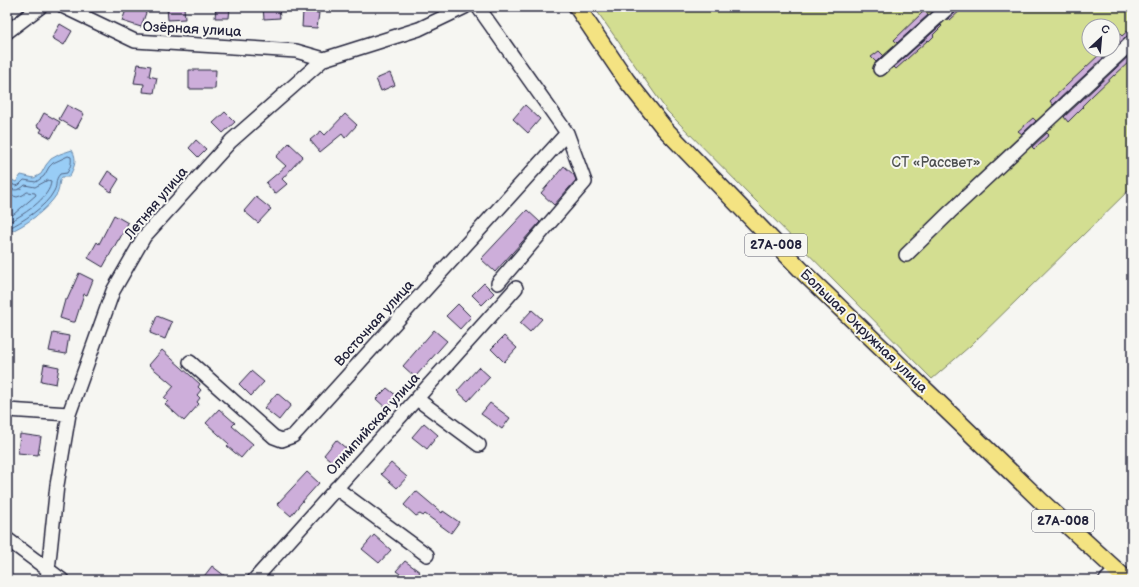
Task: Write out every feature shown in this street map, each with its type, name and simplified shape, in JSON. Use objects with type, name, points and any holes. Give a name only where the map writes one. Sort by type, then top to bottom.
[{"type":"main road","name":"Большая Окружная улица","points":[[577,7],[627,81],[670,135],[807,276],[1032,492],[1116,577]]},
{"type":"street","points":[[7,32],[40,7]]},
{"type":"street","name":"Озёрная улица","points":[[64,7],[135,41],[296,51],[324,60]]},
{"type":"street","name":"Летняя улица","points":[[48,575],[57,485],[69,414],[113,291],[144,237],[231,141],[324,60],[419,29],[465,7]]},
{"type":"street","points":[[478,7],[567,133],[585,182],[498,283]]},
{"type":"street","points":[[880,69],[950,7]]},
{"type":"street","points":[[906,255],[955,207],[1132,42]]},
{"type":"street","name":"Восточная улица","points":[[190,362],[274,437],[282,440],[293,436],[567,133]]},
{"type":"street","name":"Олимпийская улица","points":[[254,580],[516,288]]},
{"type":"street","points":[[417,398],[479,445]]},
{"type":"street","points":[[7,410],[69,414]]},
{"type":"street","points":[[336,488],[428,555]]},
{"type":"street","points":[[7,539],[48,575],[62,580]]},
{"type":"green space","name":"СТ «Рассвет»","points":[[594,7],[1132,7],[1132,187],[970,346],[932,379],[667,111]]},
{"type":"water","points":[[72,150],[75,157],[74,167],[69,177],[62,177],[59,183],[58,192],[53,200],[42,212],[21,226],[7,233],[7,173],[10,179],[16,182],[21,175],[34,178],[41,174],[51,159]]},
{"type":"building","points":[[127,7],[148,7],[141,27],[122,21]]},
{"type":"building","points":[[167,7],[184,7],[185,19],[168,20]]},
{"type":"building","points":[[216,7],[230,7],[229,18],[215,18]]},
{"type":"building","points":[[263,7],[279,7],[280,18],[264,19]]},
{"type":"building","points":[[957,7],[964,7],[949,21],[948,19],[955,13]]},
{"type":"building","points":[[303,11],[319,13],[317,28],[302,27]]},
{"type":"building","points":[[924,11],[928,15],[897,43],[894,40]]},
{"type":"building","points":[[60,24],[72,31],[64,45],[52,38]]},
{"type":"building","points":[[941,25],[942,26],[929,41],[928,40],[896,69],[894,67]]},
{"type":"building","points":[[1132,27],[1132,34],[1121,41],[1121,35],[1122,36]]},
{"type":"building","points":[[879,51],[883,55],[876,62],[871,57]]},
{"type":"building","points":[[1132,53],[1132,63],[1130,61],[1114,75],[1068,122],[1064,117]]},
{"type":"building","points":[[1096,58],[1103,58],[1053,105],[1050,101]]},
{"type":"building","points":[[138,64],[151,66],[149,76],[157,78],[154,93],[143,92],[144,84],[134,83]]},
{"type":"building","points":[[189,70],[216,70],[215,89],[189,89]]},
{"type":"building","points":[[390,73],[395,85],[381,91],[376,79]]},
{"type":"building","points":[[67,105],[84,114],[76,129],[59,119]]},
{"type":"building","points":[[525,105],[540,119],[528,133],[513,119]]},
{"type":"building","points":[[225,112],[235,122],[223,133],[213,123]]},
{"type":"building","points":[[44,113],[60,122],[51,138],[40,132],[42,129],[37,126]]},
{"type":"building","points":[[345,114],[357,125],[345,138],[342,134],[320,152],[310,140],[321,131],[325,135]]},
{"type":"building","points":[[1033,118],[1036,121],[1022,134],[1018,131]]},
{"type":"building","points":[[1047,133],[1049,135],[1034,149],[1032,147]]},
{"type":"building","points":[[196,140],[206,149],[198,157],[189,148]]},
{"type":"building","points":[[289,143],[303,156],[282,179],[287,184],[275,194],[266,183],[286,166],[276,157]]},
{"type":"building","points":[[564,166],[574,175],[576,180],[554,205],[541,193]]},
{"type":"building","points":[[108,171],[119,179],[111,192],[100,184]]},
{"type":"building","points":[[256,197],[271,209],[258,223],[244,211]]},
{"type":"building","points":[[527,210],[540,222],[495,272],[481,259]]},
{"type":"building","points":[[114,215],[128,223],[103,267],[88,258],[97,242],[99,244]]},
{"type":"building","points":[[79,273],[93,280],[87,295],[84,294],[75,322],[72,322],[60,318],[65,300],[67,300]]},
{"type":"building","points":[[484,283],[494,293],[482,305],[472,295]]},
{"type":"building","points":[[458,304],[471,317],[460,329],[446,316]]},
{"type":"building","points":[[532,310],[542,319],[530,332],[520,323]]},
{"type":"building","points":[[157,316],[172,322],[165,339],[150,333]]},
{"type":"building","points":[[434,330],[447,341],[415,377],[403,366]]},
{"type":"building","points":[[53,333],[69,336],[66,354],[49,351]]},
{"type":"building","points":[[504,336],[517,348],[504,362],[491,349]]},
{"type":"building","points":[[162,350],[200,384],[198,387],[201,390],[197,395],[200,398],[197,402],[199,404],[184,421],[165,404],[168,401],[164,398],[174,386],[149,365]]},
{"type":"building","points":[[44,364],[59,367],[56,384],[41,381]]},
{"type":"building","points":[[479,367],[490,377],[468,401],[457,391]]},
{"type":"building","points":[[251,371],[264,382],[251,396],[239,384]]},
{"type":"building","points":[[387,388],[398,397],[387,409],[376,399]]},
{"type":"building","points":[[277,393],[291,405],[279,420],[264,408]]},
{"type":"building","points":[[490,403],[510,418],[502,429],[481,414]]},
{"type":"building","points":[[219,409],[235,423],[232,426],[253,444],[241,458],[227,446],[229,444],[206,423]]},
{"type":"building","points":[[424,423],[438,435],[427,449],[412,437]]},
{"type":"building","points":[[20,434],[41,437],[38,455],[18,453]]},
{"type":"building","points":[[336,440],[347,449],[335,464],[324,455]]},
{"type":"building","points":[[391,463],[407,477],[397,488],[381,474]]},
{"type":"building","points":[[307,472],[319,483],[291,516],[277,504]]},
{"type":"building","points":[[416,491],[442,513],[443,511],[459,522],[451,533],[425,514],[423,516],[420,514],[416,516],[404,505]]},
{"type":"building","points":[[374,535],[391,550],[379,563],[362,549]]},
{"type":"building","points":[[405,561],[420,572],[414,580],[408,580],[396,571]]},
{"type":"building","points":[[212,566],[230,580],[201,580]]}]
